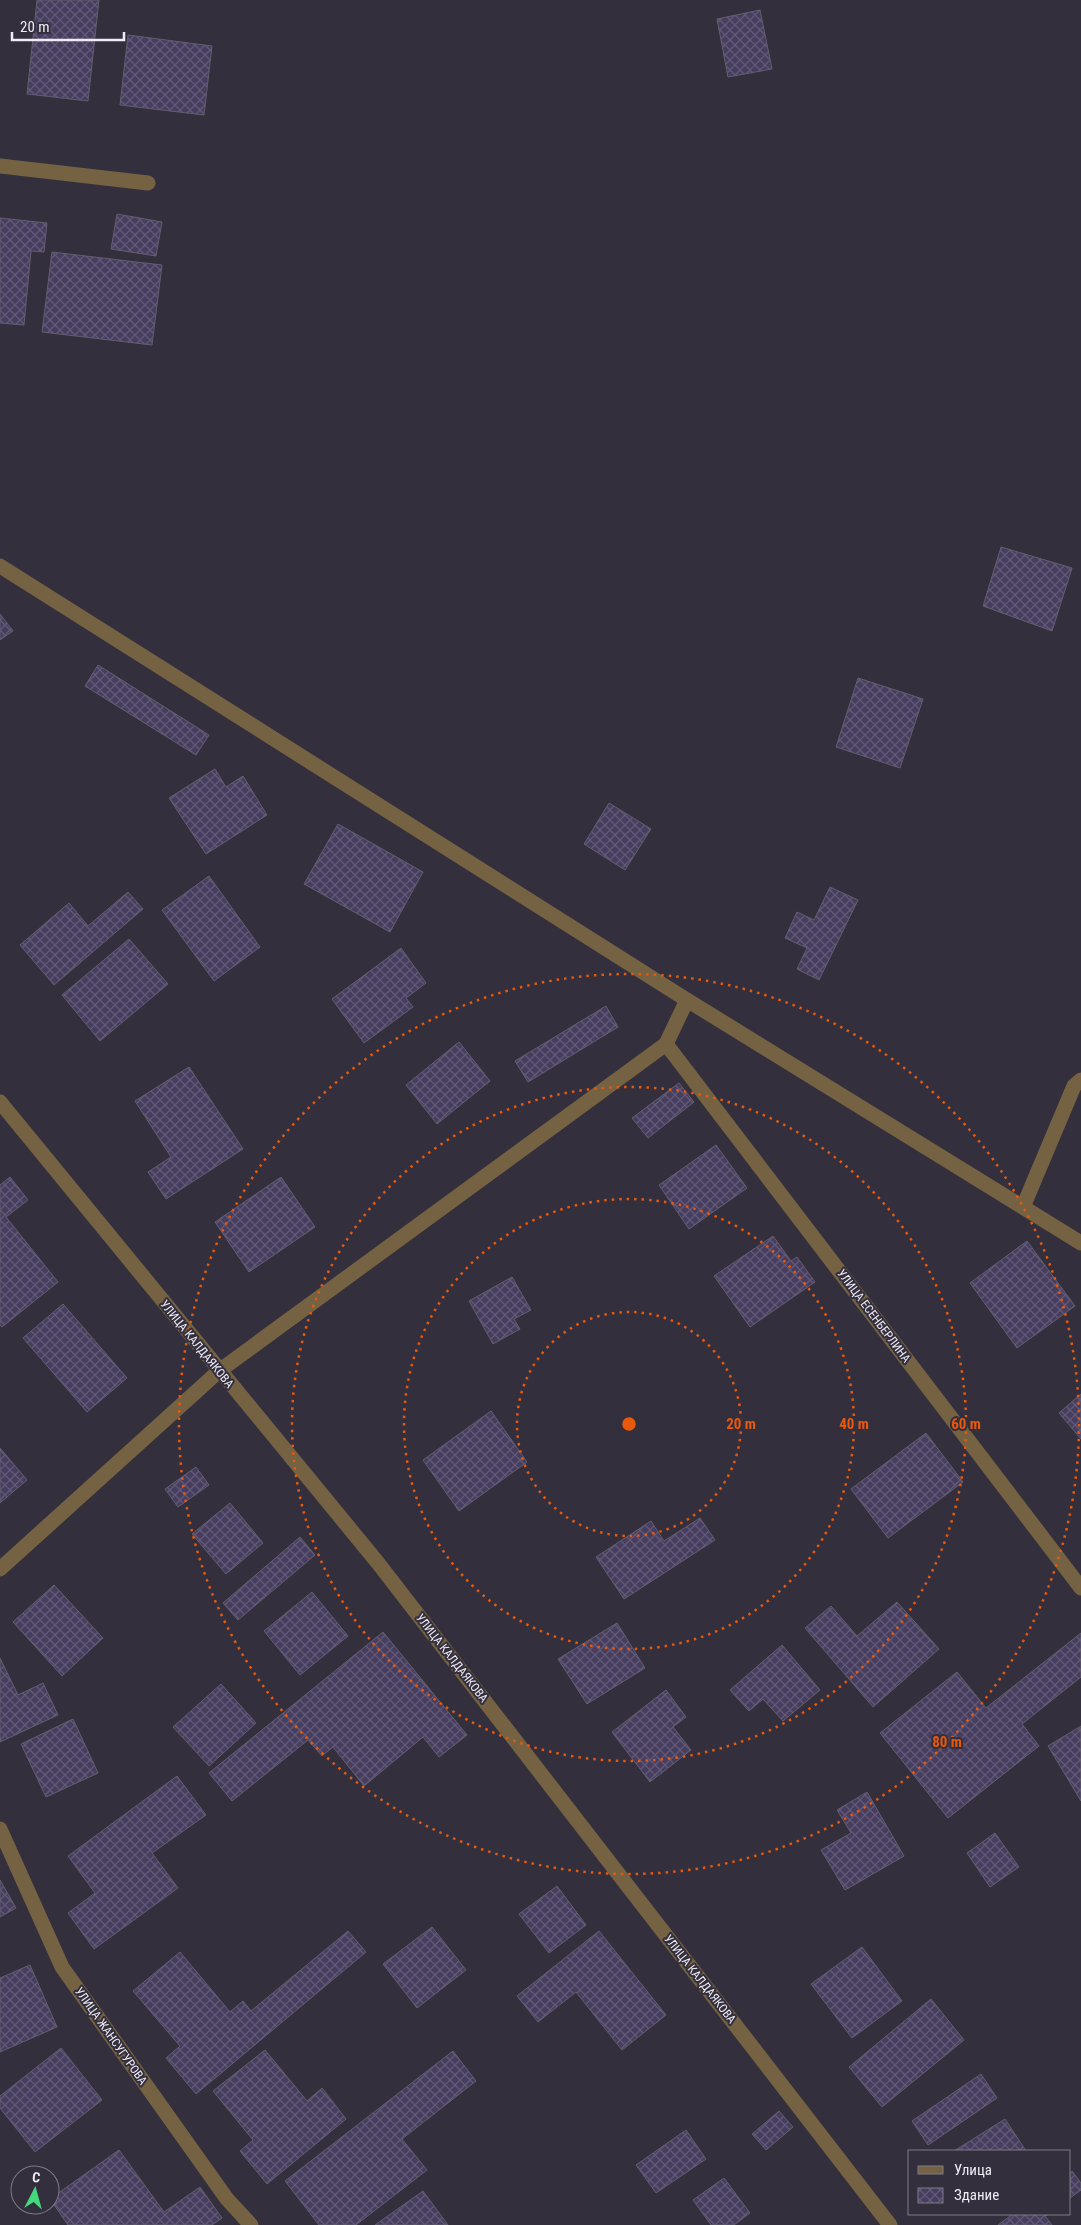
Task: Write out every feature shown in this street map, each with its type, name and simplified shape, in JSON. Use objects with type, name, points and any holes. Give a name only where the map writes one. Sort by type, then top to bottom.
[{"type":"street","points":[[0,166],[148,183]]},
{"type":"street","points":[[0,566],[687,1000],[1081,1243]]},
{"type":"street","points":[[0,1568],[219,1371],[666,1044],[687,1000]]},
{"type":"street","name":"УЛИЦА ЕСЕНБЕРЛИНА","points":[[666,1044],[1081,1588]]},
{"type":"street","points":[[1023,1207],[1074,1086],[1081,1080]]},
{"type":"street","name":"УЛИЦА КАЛДАЯКОВА","points":[[0,1102],[378,1563],[890,2225]]},
{"type":"street","name":"УЛИЦА ЖАНСУГУРОВА","points":[[0,1829],[62,1967],[227,2199],[251,2225]]},
{"type":"building","points":[[37,0],[99,0],[88,101],[27,94]]},
{"type":"building","points":[[760,10],[772,69],[728,77],[717,19]]},
{"type":"building","points":[[128,35],[212,46],[204,115],[120,105]]},
{"type":"building","points":[[117,214],[162,222],[156,256],[111,249]]},
{"type":"building","points":[[0,218],[47,223],[44,252],[31,251],[24,325],[0,323]]},
{"type":"building","points":[[52,252],[162,265],[152,345],[42,332]]},
{"type":"building","points":[[1001,547],[1072,568],[1052,631],[983,606]]},
{"type":"building","points":[[0,614],[13,631],[0,640]]},
{"type":"building","points":[[98,665],[209,735],[196,755],[85,686]]},
{"type":"building","points":[[858,678],[923,699],[900,768],[836,747]]},
{"type":"building","points":[[215,769],[226,787],[243,776],[267,815],[206,854],[169,798]]},
{"type":"building","points":[[609,803],[651,829],[625,870],[584,844]]},
{"type":"building","points":[[338,824],[423,872],[390,932],[304,884]]},
{"type":"building","points":[[209,876],[260,947],[214,981],[162,910]]},
{"type":"building","points":[[830,887],[858,900],[819,980],[797,969],[807,948],[785,938],[797,912],[814,920]]},
{"type":"building","points":[[128,892],[143,909],[54,985],[20,945],[69,903],[88,926]]},
{"type":"building","points":[[129,939],[168,984],[100,1041],[62,995]]},
{"type":"building","points":[[401,948],[426,983],[406,998],[413,1007],[364,1043],[332,999]]},
{"type":"building","points":[[606,1006],[618,1027],[528,1082],[515,1061]]},
{"type":"building","points":[[459,1042],[490,1081],[437,1124],[406,1085]]},
{"type":"building","points":[[189,1067],[243,1149],[166,1199],[148,1172],[171,1157],[135,1101]]},
{"type":"building","points":[[679,1083],[694,1102],[648,1138],[632,1118]]},
{"type":"building","points":[[716,1145],[747,1188],[689,1229],[659,1185]]},
{"type":"building","points":[[10,1177],[28,1200],[6,1217],[58,1282],[2,1327],[0,1325],[0,1185]]},
{"type":"building","points":[[281,1177],[315,1227],[249,1272],[215,1222]]},
{"type":"building","points":[[773,1236],[791,1261],[797,1257],[815,1282],[750,1327],[714,1276]]},
{"type":"building","points":[[1027,1241],[1075,1306],[1017,1348],[970,1283]]},
{"type":"building","points":[[512,1277],[531,1310],[514,1319],[520,1329],[493,1344],[469,1301]]},
{"type":"building","points":[[63,1304],[127,1378],[87,1412],[23,1338]]},
{"type":"building","points":[[1081,1394],[1081,1439],[1059,1413]]},
{"type":"building","points":[[491,1411],[527,1462],[459,1511],[423,1460]]},
{"type":"building","points":[[926,1433],[963,1482],[888,1538],[851,1489]]},
{"type":"building","points":[[0,1448],[27,1480],[0,1503]]},
{"type":"building","points":[[196,1467],[209,1485],[178,1507],[165,1489]]},
{"type":"building","points":[[230,1503],[263,1543],[226,1574],[192,1534]]},
{"type":"building","points":[[700,1518],[715,1540],[624,1599],[596,1557],[651,1521],[664,1541]]},
{"type":"building","points":[[300,1537],[315,1555],[238,1620],[223,1603]]},
{"type":"building","points":[[54,1585],[103,1638],[62,1676],[13,1622]]},
{"type":"building","points":[[312,1592],[348,1636],[300,1675],[264,1631]]},
{"type":"building","points":[[897,1602],[939,1649],[873,1707],[805,1628],[831,1606],[857,1636]]},
{"type":"building","points":[[617,1623],[645,1668],[587,1704],[558,1659]]},
{"type":"building","points":[[383,1632],[467,1735],[439,1757],[423,1737],[364,1786],[333,1747],[322,1756],[308,1740],[232,1801],[209,1773]]},
{"type":"building","points":[[1081,1633],[1081,1677],[1022,1724],[1039,1746],[948,1818],[880,1733],[957,1672],[986,1708]]},
{"type":"building","points":[[782,1645],[820,1690],[783,1721],[763,1699],[749,1711],[730,1690]]},
{"type":"building","points":[[0,1658],[18,1695],[43,1683],[58,1715],[0,1742]]},
{"type":"building","points":[[221,1684],[256,1723],[209,1766],[173,1727]]},
{"type":"building","points":[[666,1690],[686,1717],[673,1727],[691,1750],[650,1782],[612,1732]]},
{"type":"building","points":[[73,1719],[98,1773],[46,1797],[21,1744]]},
{"type":"building","points":[[1081,1726],[1081,1801],[1048,1746]]},
{"type":"building","points":[[177,1776],[206,1815],[152,1853],[178,1888],[94,1949],[68,1913],[95,1893],[68,1856]]},
{"type":"building","points":[[867,1792],[904,1856],[845,1890],[821,1850],[851,1833],[837,1810]]},
{"type":"building","points":[[995,1833],[1019,1867],[990,1887],[967,1853]]},
{"type":"building","points":[[0,1880],[16,1908],[0,1917]]},
{"type":"building","points":[[557,1886],[586,1925],[549,1953],[519,1914]]},
{"type":"building","points":[[432,1927],[466,1970],[417,2008],[383,1964]]},
{"type":"building","points":[[348,1931],[366,1952],[196,2094],[166,2058],[180,2046],[133,1991],[180,1952],[230,2012],[243,2001],[251,2011]]},
{"type":"building","points":[[599,1931],[666,2015],[622,2050],[576,1992],[538,2022],[517,1996]]},
{"type":"building","points":[[862,1947],[902,2001],[852,2038],[811,1984]]},
{"type":"building","points":[[30,1965],[57,2027],[0,2052],[0,1978]]},
{"type":"building","points":[[931,1999],[964,2040],[882,2107],[849,2067]]},
{"type":"building","points":[[61,2048],[102,2100],[35,2152],[0,2108],[0,2096]]},
{"type":"building","points":[[265,2050],[307,2101],[322,2088],[346,2119],[267,2184],[240,2151],[253,2140],[213,2091]]},
{"type":"building","points":[[453,2051],[476,2081],[402,2139],[427,2170],[356,2225],[319,2225],[285,2181]]},
{"type":"building","points":[[981,2074],[997,2098],[928,2145],[912,2121]]},
{"type":"building","points":[[779,2111],[793,2127],[766,2150],[752,2134]]},
{"type":"building","points":[[1005,2119],[1025,2150],[956,2150]]},
{"type":"building","points":[[686,2130],[706,2159],[656,2193],[636,2165]]},
{"type":"building","points":[[119,2150],[164,2212],[200,2187],[222,2218],[212,2225],[68,2225],[60,2213],[60,2192]]},
{"type":"building","points":[[1071,2172],[1081,2183],[1081,2190],[1071,2197]]},
{"type":"building","points":[[724,2178],[750,2213],[734,2225],[711,2225],[693,2200]]},
{"type":"building","points":[[423,2191],[448,2225],[375,2225]]},
{"type":"building","points":[[1012,2215],[1047,2215],[1045,2216],[1052,2225],[998,2225]]}]
